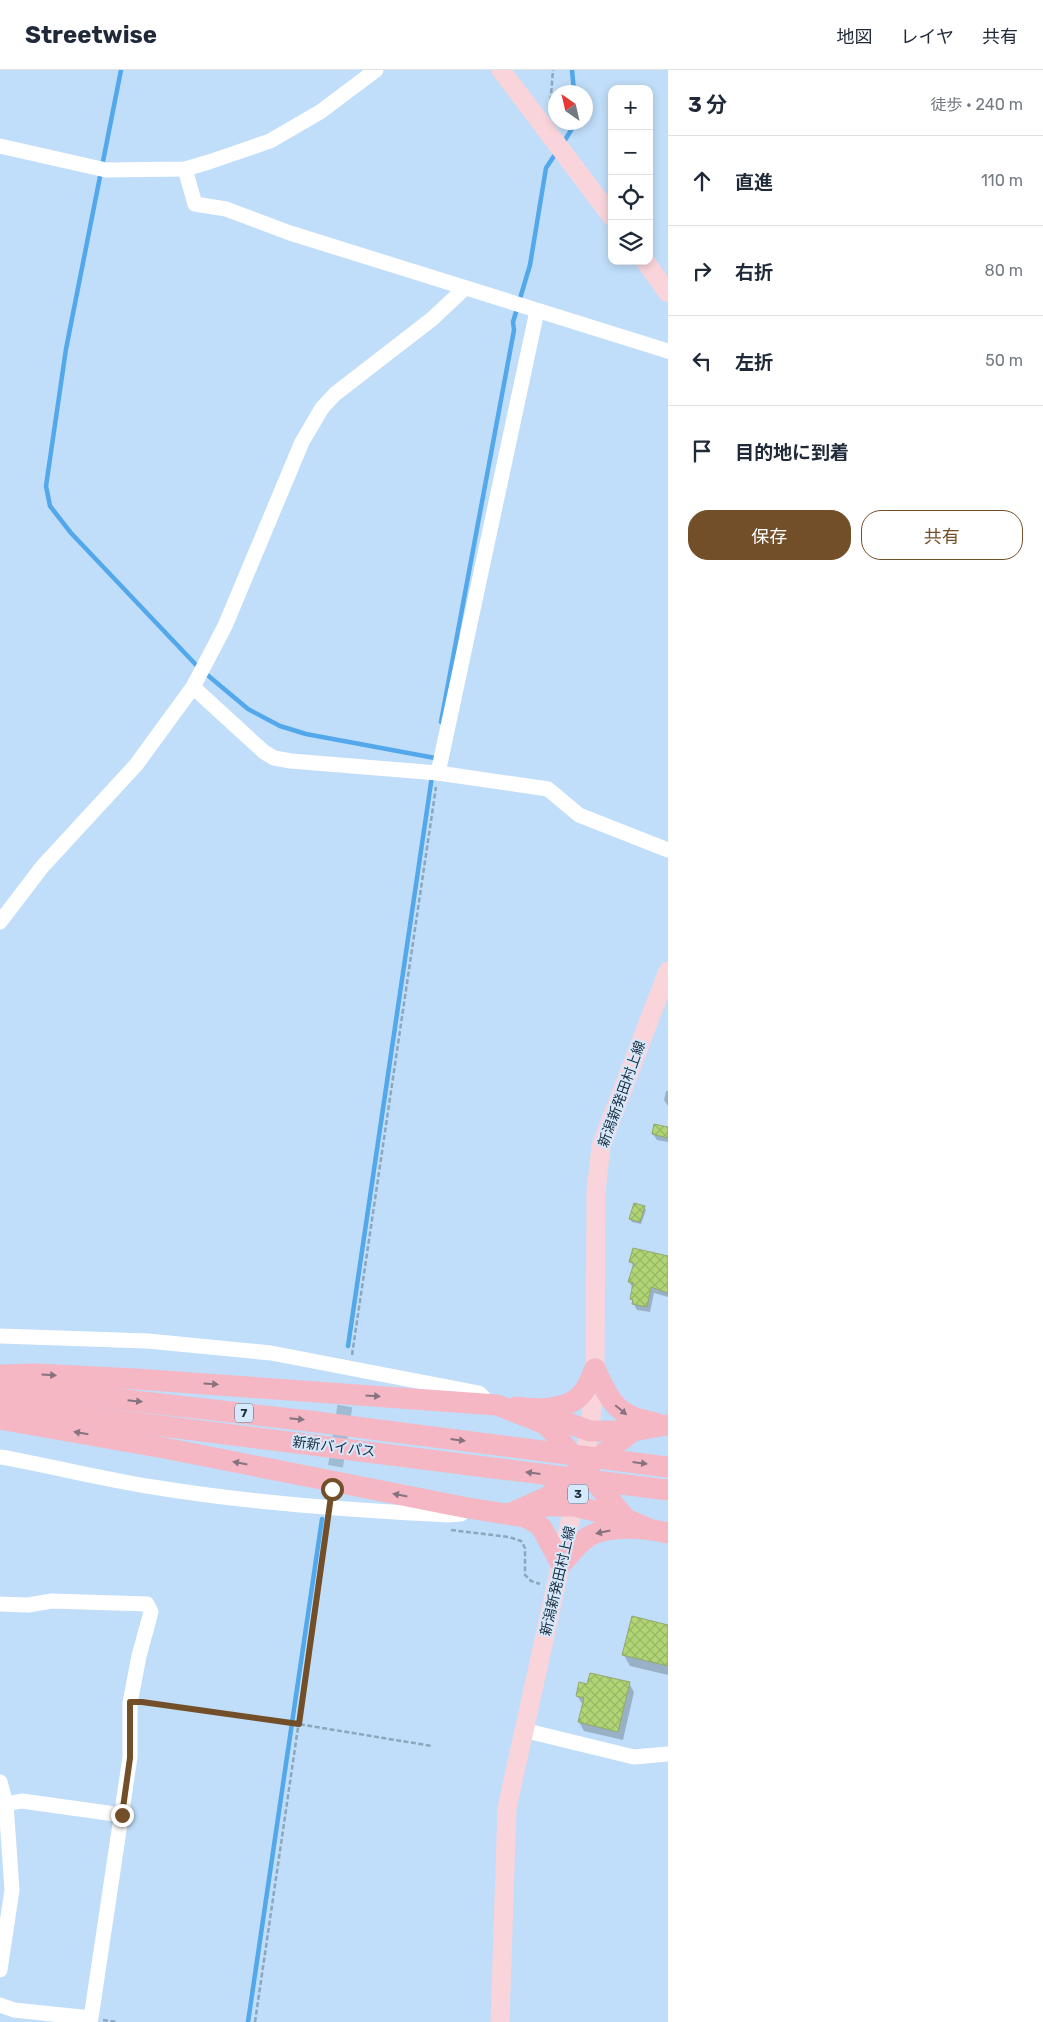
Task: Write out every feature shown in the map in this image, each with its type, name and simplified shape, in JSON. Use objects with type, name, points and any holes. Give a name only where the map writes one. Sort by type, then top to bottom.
[{"type":"highway","points":[[0,1374],[136,1379],[527,1408],[552,1408],[573,1401],[584,1391],[595,1369]]},
{"type":"highway","points":[[595,1369],[609,1398],[623,1413],[636,1420],[667,1425]]},
{"type":"highway","name":"新新バイパス","points":[[0,1386],[309,1420],[668,1467]]},
{"type":"highway","points":[[490,1404],[546,1425],[554,1432],[626,1519]]},
{"type":"highway","name":"新新バイパス","points":[[0,1406],[668,1490]]},
{"type":"highway","points":[[527,1408],[590,1431],[633,1431],[667,1425]]},
{"type":"highway","points":[[0,1419],[164,1448],[468,1508],[525,1517],[542,1528],[561,1564],[581,1543],[595,1533],[605,1530],[658,1531]]},
{"type":"highway","points":[[509,1514],[547,1497],[633,1431]]},
{"type":"highway","points":[[530,1506],[551,1504],[575,1506],[626,1519],[658,1531]]},
{"type":"main road","points":[[501,70],[608,212]]},
{"type":"main road","points":[[648,265],[668,293]]},
{"type":"main road","name":"新潟新発田村上線","points":[[500,2022],[507,1808],[590,1431],[595,1369],[596,1192],[601,1146],[668,971]]},
{"type":"street","points":[[0,146],[106,170],[185,169],[270,141],[320,112],[376,70]]},
{"type":"street","points":[[185,169],[195,204],[226,210],[290,233],[668,351]]},
{"type":"street","points":[[0,922],[42,867],[136,766],[193,687],[225,626],[302,442],[322,408],[335,394],[432,318],[465,288]]},
{"type":"street","points":[[438,772],[538,311]]},
{"type":"street","points":[[193,687],[264,752],[274,758],[291,761],[438,772],[548,789],[579,815],[668,850]]},
{"type":"street","points":[[0,1336],[148,1341],[272,1353],[479,1393],[490,1404]]},
{"type":"street","points":[[348,1384],[350,1367]]},
{"type":"street","points":[[0,1457],[152,1487],[253,1501],[448,1515],[461,1514],[468,1508]]},
{"type":"street","points":[[330,1508],[332,1489]]},
{"type":"street","points":[[0,1604],[28,1605],[52,1601],[148,1604],[152,1612],[139,1656],[130,1702],[130,1758],[91,2018],[14,2010],[0,2005]]},
{"type":"street","points":[[523,1730],[634,1757],[668,1754]]},
{"type":"street","points":[[0,1782],[6,1804],[6,1888],[0,1970]]},
{"type":"street","points":[[6,1804],[22,1801],[122,1815]]},
{"type":"path","points":[[547,131],[553,70]]},
{"type":"path","points":[[350,1367],[438,772]]},
{"type":"path","points":[[255,2022],[330,1508]]},
{"type":"path","points":[[446,1530],[509,1537],[521,1541],[525,1548],[524,1575],[531,1581],[556,1587]]},
{"type":"path","points":[[130,1702],[142,1702],[298,1724],[432,1746]]},
{"type":"building","points":[[654,1124],[668,1127],[668,1138],[652,1134]]},
{"type":"building","points":[[634,1203],[645,1206],[640,1222],[629,1219]]},
{"type":"building","points":[[633,1248],[668,1256],[668,1293],[651,1287],[647,1307],[632,1304],[633,1300],[630,1299],[633,1283],[628,1282],[634,1263],[629,1262]]},
{"type":"building","points":[[632,1616],[668,1625],[668,1666],[622,1655]]},
{"type":"building","points":[[590,1673],[630,1682],[618,1732],[578,1722],[584,1698],[576,1696],[579,1682],[587,1684]]},
{"type":"waterway","points":[[121,70],[66,349],[46,486],[50,506],[71,533],[199,668]]},
{"type":"waterway","points":[[572,70],[573,85]]},
{"type":"waterway","points":[[562,145],[571,130]]},
{"type":"waterway","points":[[441,722],[514,330],[513,322],[530,265],[546,168],[556,153]]},
{"type":"waterway","points":[[205,673],[248,709],[280,726],[306,734],[435,758]]},
{"type":"waterway","points":[[348,1346],[432,776]]},
{"type":"waterway","points":[[248,2022],[322,1519]]},
{"type":"tunnel","points":[[332,1489],[348,1386]]},
{"type":"route","points":[[122,1815],[130,1758],[130,1702],[142,1702],[299,1724],[332,1489]]}]
